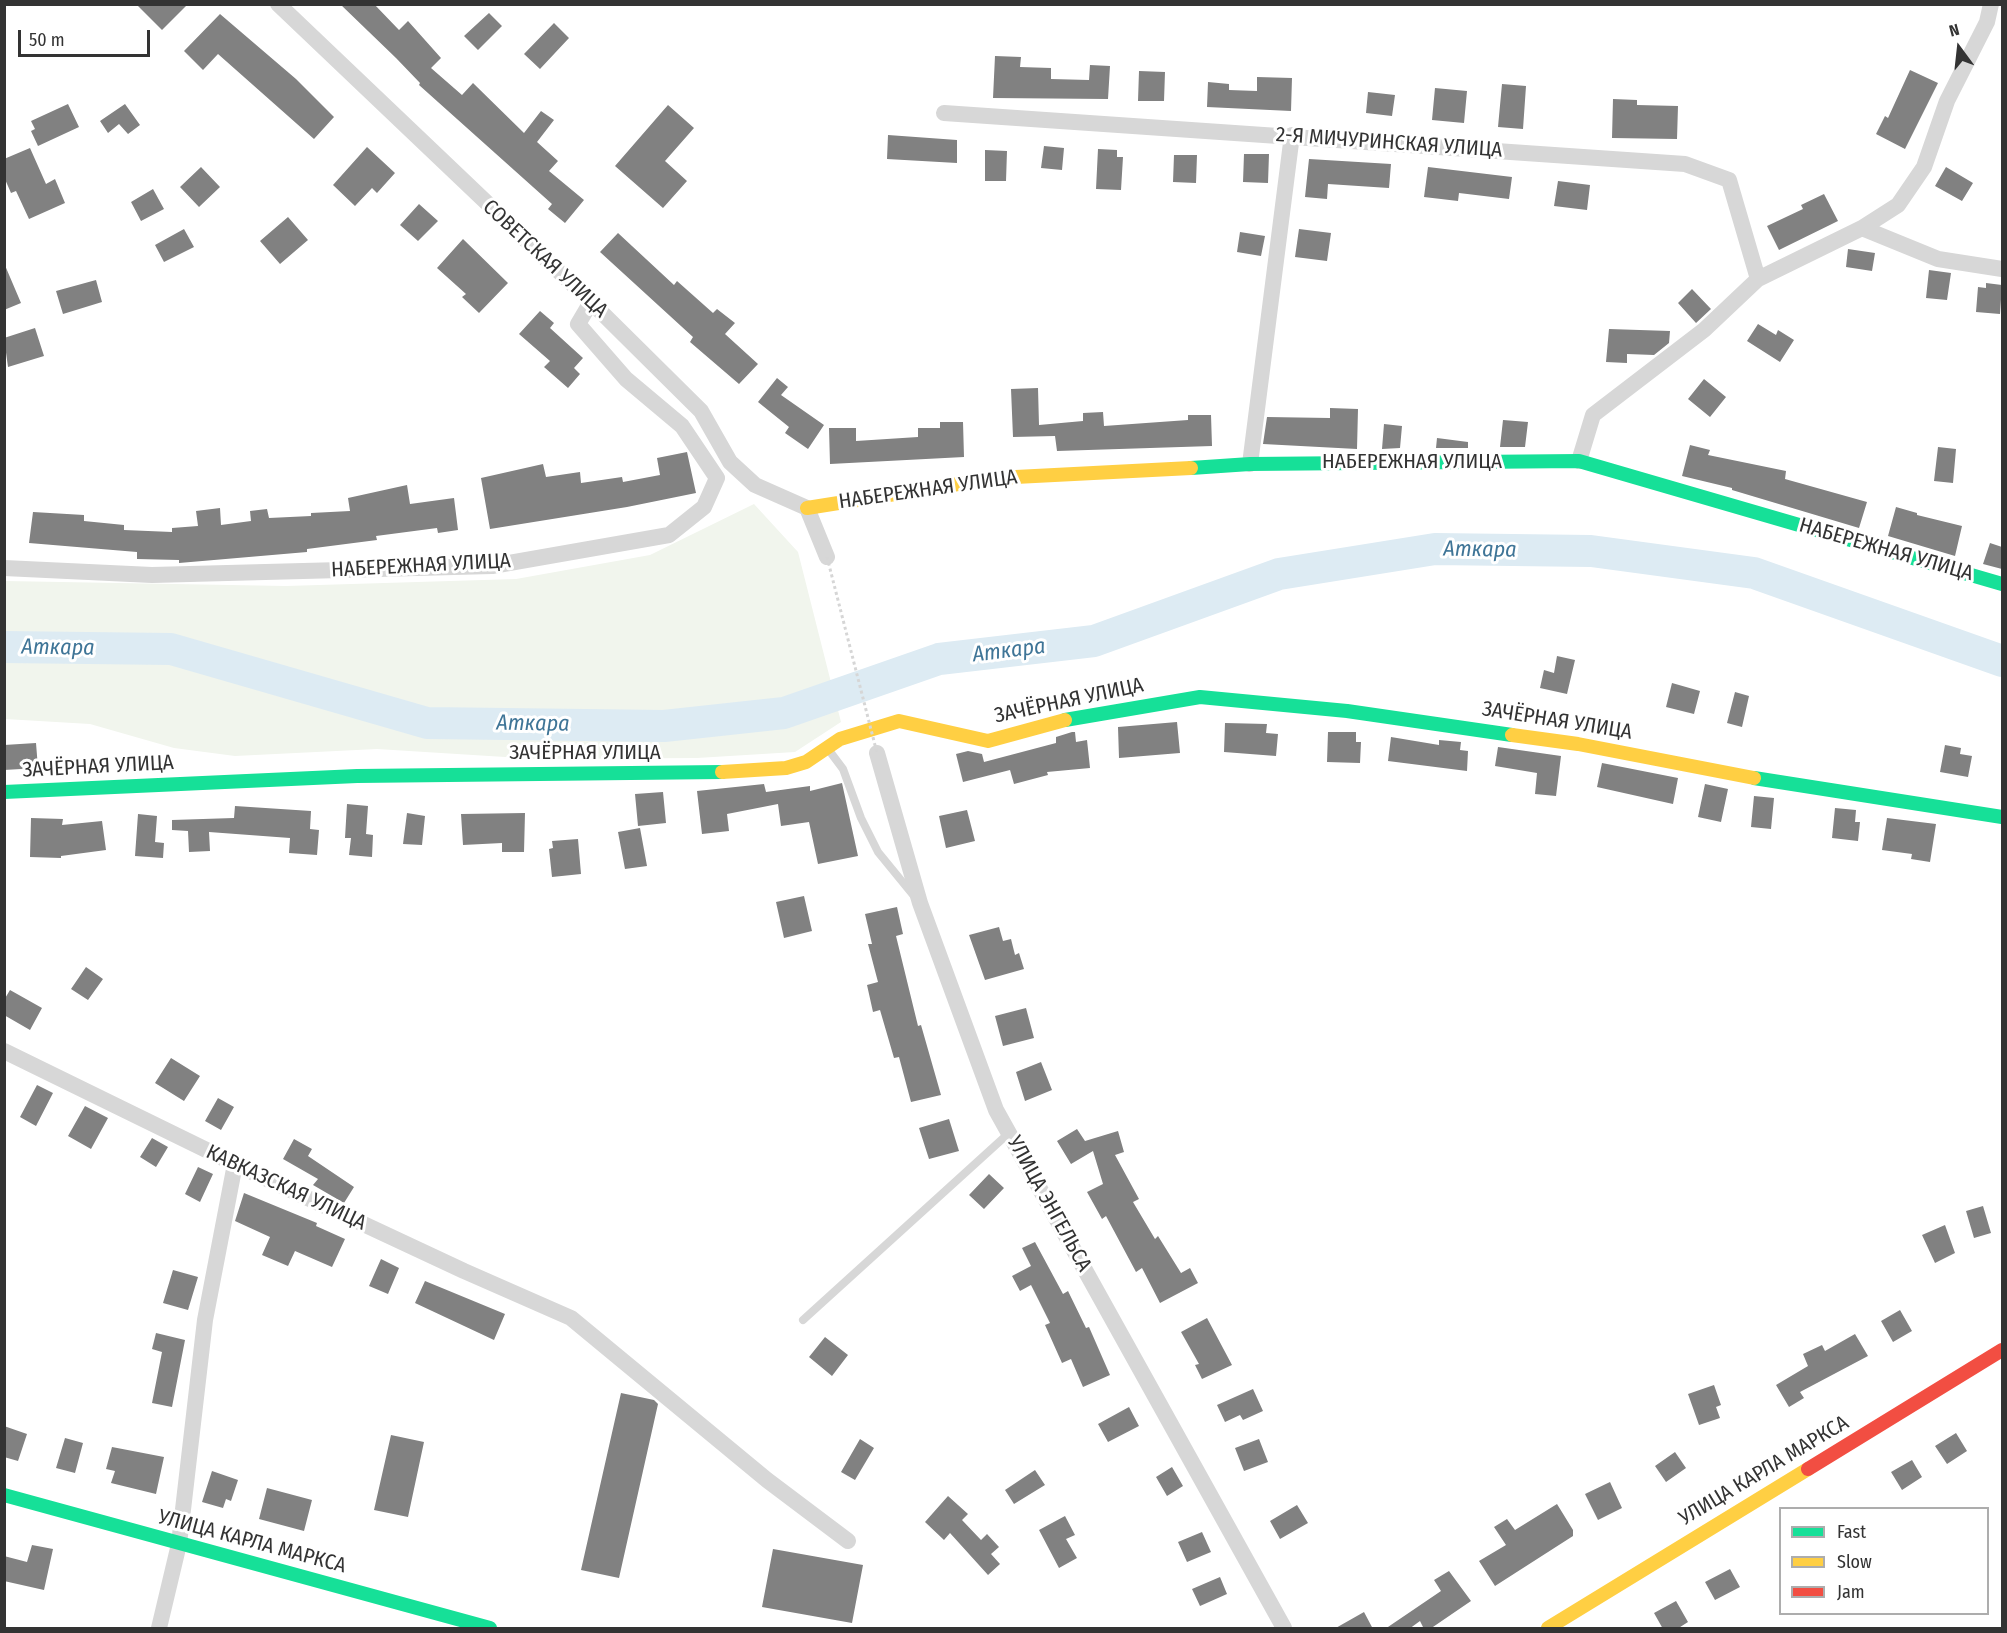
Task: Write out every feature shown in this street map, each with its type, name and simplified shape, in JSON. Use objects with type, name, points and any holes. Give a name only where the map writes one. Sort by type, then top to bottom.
[{"type":"street","points":[[1580,461],[1593,415],[1704,330],[1758,279],[1862,228],[1898,205],[1924,166],[1947,101],[1987,22],[1991,4]]},
{"type":"street","name":"СОВЕТСКАЯ УЛИЦА","points":[[281,5],[591,302],[701,411],[729,462],[755,484],[807,508]]},
{"type":"street","name":"2-Я МИЧУРИНСКАЯ УЛИЦА","points":[[944,112],[1685,164],[1729,180],[1758,279]]},
{"type":"street","points":[[1250,464],[1292,135]]},
{"type":"street","points":[[1862,228],[1938,260],[2002,269]]},
{"type":"street","name":"НАБЕРЕЖНАЯ УЛИЦА","points":[[4,568],[152,575],[492,566],[669,535],[704,507],[717,478],[682,426],[626,379],[578,324],[591,302]]},
{"type":"street","name":"НАБЕРЕЖНАЯ УЛИЦА","points":[[807,508],[996,478],[1156,471],[1250,464],[1580,461],[2002,584]]},
{"type":"street","points":[[807,508],[827,557]]},
{"type":"street","name":"ЗАЧЁРНАЯ УЛИЦА","points":[[4,792],[357,776],[708,773],[786,768],[806,762],[840,739],[899,721],[988,741],[1071,718],[1200,697],[1347,711],[1578,744],[1810,789],[2002,817]]},
{"type":"street","name":"УЛИЦА ЭНГЕЛЬСА","points":[[877,753],[920,903],[996,1110],[1284,1629]]},
{"type":"street","name":"КАВКАЗСКАЯ УЛИЦА","points":[[5,1054],[464,1271],[571,1318],[681,1406],[767,1480],[848,1540]]},
{"type":"street","points":[[159,1629],[179,1544],[205,1320],[235,1164]]},
{"type":"street","name":"УЛИЦА КАРЛА МАРКСА","points":[[1548,1629],[2002,1350]]},
{"type":"street","name":"УЛИЦА КАРЛА МАРКСА","points":[[4,1496],[490,1629]]},
{"type":"lane","points":[[828,749],[843,769],[861,818],[878,852],[920,903]]},
{"type":"lane","points":[[802,1320],[1009,1133]]},
{"type":"path","points":[[827,557],[877,753]]},
{"type":"shaded area","points":[[754,504],[798,552],[841,722],[795,752],[697,758],[537,759],[377,749],[235,756],[174,748],[90,724],[5,719],[5,581],[286,586],[516,579],[650,555]]},
{"type":"building","points":[[136,4],[188,4],[162,30]]},
{"type":"building","points":[[340,4],[374,4],[399,30],[408,21],[441,58],[431,68],[462,95],[473,83],[524,133],[541,111],[554,120],[537,142],[558,161],[549,171],[584,200],[565,223],[548,209],[552,204],[419,85],[420,83],[396,58]]},
{"type":"building","points":[[489,13],[502,26],[478,50],[464,36]]},
{"type":"building","points":[[220,14],[296,79],[334,117],[314,139],[218,54],[203,70],[184,51]]},
{"type":"building","points":[[554,23],[569,38],[540,69],[524,54]]},
{"type":"building","points":[[995,56],[1021,57],[1020,67],[1051,68],[1051,79],[1089,80],[1090,65],[1110,66],[1108,99],[993,98]]},
{"type":"building","points":[[1910,70],[1938,83],[1905,149],[1876,134],[1885,116],[1888,118]]},
{"type":"building","points":[[1139,71],[1165,72],[1164,101],[1138,101]]},
{"type":"building","points":[[1257,77],[1292,78],[1291,111],[1207,107],[1208,82],[1229,84],[1229,90],[1257,91]]},
{"type":"building","points":[[1502,84],[1526,86],[1523,129],[1498,127]]},
{"type":"building","points":[[1435,88],[1467,91],[1464,123],[1432,120]]},
{"type":"building","points":[[1368,92],[1395,95],[1392,116],[1366,113]]},
{"type":"building","points":[[1613,99],[1637,100],[1637,105],[1678,106],[1677,139],[1612,138]]},
{"type":"building","points":[[68,104],[79,127],[38,146],[31,131],[35,129],[31,121]]},
{"type":"building","points":[[125,104],[140,125],[128,134],[119,124],[108,133],[100,121]]},
{"type":"building","points":[[668,105],[694,128],[665,161],[687,181],[663,208],[615,166]]},
{"type":"building","points":[[888,135],[957,140],[957,163],[887,159]]},
{"type":"building","points":[[1044,146],[1064,148],[1062,170],[1041,168]]},
{"type":"building","points":[[367,147],[395,173],[377,193],[372,188],[355,206],[333,185]]},
{"type":"building","points":[[30,148],[46,184],[55,179],[65,203],[29,219],[16,191],[11,193],[4,177],[4,159]]},
{"type":"building","points":[[1098,149],[1117,150],[1117,157],[1123,157],[1121,190],[1096,189]]},
{"type":"building","points":[[985,150],[1007,151],[1006,181],[985,181]]},
{"type":"building","points":[[1244,154],[1269,154],[1268,183],[1243,182]]},
{"type":"building","points":[[1174,155],[1197,155],[1196,183],[1173,182]]},
{"type":"building","points":[[1309,159],[1391,164],[1389,188],[1328,184],[1327,199],[1305,197]]},
{"type":"building","points":[[201,167],[220,187],[199,207],[180,187]]},
{"type":"building","points":[[1428,167],[1512,177],[1509,199],[1459,193],[1458,201],[1424,197]]},
{"type":"building","points":[[1946,167],[1973,183],[1962,201],[1935,186]]},
{"type":"building","points":[[1558,181],[1590,185],[1587,210],[1554,206]]},
{"type":"building","points":[[153,189],[164,209],[141,221],[131,202]]},
{"type":"building","points":[[1824,194],[1838,221],[1779,250],[1767,226],[1803,209],[1801,205]]},
{"type":"building","points":[[419,204],[438,221],[418,241],[400,225]]},
{"type":"building","points":[[288,217],[308,240],[280,264],[260,241]]},
{"type":"building","points":[[184,229],[194,247],[164,262],[155,245]]},
{"type":"building","points":[[1299,229],[1331,233],[1327,261],[1295,257]]},
{"type":"building","points":[[1240,232],[1265,236],[1261,256],[1237,252]]},
{"type":"building","points":[[618,233],[674,285],[677,281],[713,313],[717,309],[735,323],[725,334],[758,364],[739,384],[690,342],[693,337],[600,252]]},
{"type":"building","points":[[463,239],[508,283],[479,313],[462,297],[466,294],[437,268]]},
{"type":"building","points":[[1848,249],[1875,253],[1872,271],[1846,267]]},
{"type":"building","points":[[4,263],[21,303],[4,310]]},
{"type":"building","points":[[1929,270],[1951,273],[1947,300],[1926,298]]},
{"type":"building","points":[[96,280],[102,302],[63,314],[56,291]]},
{"type":"building","points":[[1986,283],[2002,285],[2000,314],[1976,312],[1978,287],[1986,288]]},
{"type":"building","points":[[1692,289],[1711,309],[1696,323],[1678,303]]},
{"type":"building","points":[[540,311],[554,323],[550,328],[583,358],[574,368],[580,374],[568,388],[544,367],[550,361],[519,334]]},
{"type":"building","points":[[1758,324],[1776,335],[1778,330],[1794,340],[1780,362],[1747,341]]},
{"type":"building","points":[[35,328],[44,356],[8,367],[4,338]]},
{"type":"building","points":[[1609,329],[1670,331],[1669,343],[1654,355],[1627,354],[1627,363],[1606,362]]},
{"type":"building","points":[[777,378],[788,387],[781,395],[824,425],[808,449],[785,433],[789,427],[758,402]]},
{"type":"building","points":[[1704,379],[1726,397],[1710,417],[1688,399]]},
{"type":"building","points":[[1038,388],[1039,425],[1083,421],[1083,413],[1103,412],[1104,426],[1188,420],[1188,415],[1211,415],[1212,446],[1057,451],[1055,436],[1013,437],[1011,389]]},
{"type":"building","points":[[1330,408],[1358,409],[1357,449],[1263,444],[1267,417],[1330,418]]},
{"type":"building","points":[[1503,420],[1528,422],[1525,447],[1500,447]]},
{"type":"building","points":[[940,422],[963,422],[964,457],[830,464],[829,428],[856,428],[856,441],[918,437],[918,428],[940,428]]},
{"type":"building","points":[[1384,424],[1402,426],[1400,448],[1382,449]]},
{"type":"building","points":[[1437,438],[1468,442],[1468,448],[1436,448]]},
{"type":"building","points":[[1690,445],[1710,450],[1708,455],[1786,471],[1785,479],[1867,502],[1859,528],[1732,490],[1732,488],[1682,476]]},
{"type":"building","points":[[1938,447],[1956,449],[1953,483],[1934,481]]},
{"type":"building","points":[[687,452],[696,493],[627,507],[490,529],[481,478],[543,464],[546,477],[580,472],[581,483],[622,477],[623,482],[660,475],[657,458]]},
{"type":"building","points":[[407,485],[410,504],[454,498],[458,530],[438,533],[437,528],[376,536],[377,540],[307,549],[307,552],[179,563],[179,560],[137,559],[137,552],[29,543],[33,512],[84,515],[84,521],[124,525],[124,530],[172,532],[172,528],[198,526],[196,511],[220,508],[221,525],[251,521],[250,511],[267,509],[269,518],[311,516],[311,513],[350,511],[348,498]]},
{"type":"building","points":[[1896,507],[1917,513],[1917,515],[1962,526],[1955,556],[1888,536]]},
{"type":"building","points":[[1990,543],[2002,547],[2002,569],[1983,564]]},
{"type":"building","points":[[1557,656],[1575,660],[1567,694],[1540,688],[1544,670],[1554,673]]},
{"type":"building","points":[[1672,683],[1700,691],[1694,714],[1666,707]]},
{"type":"building","points":[[1735,692],[1749,696],[1742,727],[1727,723]]},
{"type":"building","points":[[1177,722],[1180,753],[1119,758],[1118,727]]},
{"type":"building","points":[[1225,723],[1267,724],[1266,733],[1278,734],[1276,756],[1224,752]]},
{"type":"building","points":[[1075,732],[1076,742],[1087,740],[1090,768],[1047,772],[1048,775],[1014,784],[1010,770],[963,782],[956,754],[968,751],[982,754],[984,762],[1056,743],[1056,737]]},
{"type":"building","points":[[1328,732],[1356,732],[1356,742],[1361,742],[1360,763],[1327,762]]},
{"type":"building","points":[[1391,737],[1439,745],[1439,740],[1461,742],[1460,750],[1468,751],[1467,771],[1388,761]]},
{"type":"building","points":[[36,743],[38,768],[4,770],[4,745]]},
{"type":"building","points":[[1945,745],[1961,748],[1960,754],[1972,756],[1968,777],[1940,772]]},
{"type":"building","points":[[1498,747],[1561,756],[1556,796],[1535,794],[1537,773],[1495,766]]},
{"type":"building","points":[[1602,763],[1678,778],[1673,804],[1597,787]]},
{"type":"building","points":[[842,783],[858,856],[818,864],[809,822],[781,826],[778,804],[727,814],[729,831],[702,834],[697,791],[764,784],[766,792],[810,786],[810,791]]},
{"type":"building","points":[[1705,784],[1728,789],[1721,822],[1698,817]]},
{"type":"building","points":[[663,792],[666,823],[638,826],[635,794]]},
{"type":"building","points":[[1754,796],[1774,798],[1771,829],[1751,827]]},
{"type":"building","points":[[347,804],[368,806],[366,834],[373,835],[372,857],[349,855],[351,838],[345,838]]},
{"type":"building","points":[[235,806],[311,811],[310,829],[319,830],[317,855],[289,853],[290,838],[209,832],[210,851],[189,852],[188,831],[172,830],[172,820],[234,818]]},
{"type":"building","points":[[1835,808],[1856,810],[1855,822],[1860,822],[1858,841],[1832,838]]},
{"type":"building","points":[[967,810],[975,841],[946,848],[939,816]]},
{"type":"building","points":[[407,813],[425,816],[422,845],[403,844]]},
{"type":"building","points":[[525,813],[524,852],[502,852],[502,843],[463,845],[461,814]]},
{"type":"building","points":[[138,814],[157,816],[155,842],[164,843],[163,858],[135,856]]},
{"type":"building","points":[[31,818],[63,819],[62,825],[102,821],[106,850],[61,856],[61,858],[30,857]]},
{"type":"building","points":[[1887,818],[1936,824],[1930,862],[1911,859],[1912,854],[1882,850]]},
{"type":"building","points":[[640,828],[647,866],[625,869],[618,832]]},
{"type":"building","points":[[578,839],[581,874],[552,877],[549,849],[553,848],[552,841]]},
{"type":"building","points":[[804,896],[812,931],[784,938],[776,902]]},
{"type":"building","points":[[897,907],[903,934],[896,936],[918,1026],[921,1025],[941,1095],[911,1102],[899,1057],[894,1058],[880,1010],[873,1012],[867,985],[878,982],[868,944],[872,944],[865,914]]},
{"type":"building","points":[[999,927],[1003,941],[1011,939],[1015,955],[1019,953],[1024,969],[985,980],[969,935]]},
{"type":"building","points":[[86,967],[103,979],[88,1000],[71,989]]},
{"type":"building","points":[[10,990],[42,1008],[30,1030],[4,1015],[4,1000]]},
{"type":"building","points":[[1026,1008],[1034,1038],[1003,1046],[995,1016]]},
{"type":"building","points":[[171,1058],[200,1076],[184,1101],[155,1083]]},
{"type":"building","points":[[1041,1062],[1052,1090],[1025,1101],[1016,1072]]},
{"type":"building","points":[[37,1085],[53,1093],[36,1126],[20,1117]]},
{"type":"building","points":[[218,1098],[234,1107],[221,1130],[205,1121]]},
{"type":"building","points":[[85,1106],[108,1118],[91,1149],[68,1136]]},
{"type":"building","points":[[949,1119],[959,1151],[929,1159],[919,1128]]},
{"type":"building","points":[[1077,1129],[1085,1141],[1118,1131],[1124,1152],[1115,1155],[1139,1199],[1133,1202],[1155,1239],[1158,1236],[1181,1273],[1190,1268],[1198,1283],[1160,1303],[1142,1268],[1136,1272],[1106,1216],[1102,1219],[1087,1192],[1103,1184],[1093,1151],[1071,1164],[1057,1141]]},
{"type":"building","points":[[152,1138],[168,1147],[156,1167],[140,1157]]},
{"type":"building","points":[[294,1139],[312,1149],[308,1156],[354,1187],[344,1203],[313,1185],[318,1179],[283,1159]]},
{"type":"building","points":[[198,1167],[213,1174],[200,1202],[185,1194]]},
{"type":"building","points":[[989,1174],[1004,1188],[984,1209],[969,1195]]},
{"type":"building","points":[[244,1193],[317,1223],[316,1226],[345,1239],[332,1267],[295,1251],[288,1266],[262,1255],[270,1237],[235,1221]]},
{"type":"building","points":[[1983,1206],[1991,1233],[1974,1238],[1966,1211]]},
{"type":"building","points":[[1945,1225],[1955,1253],[1935,1263],[1922,1235]]},
{"type":"building","points":[[1035,1242],[1063,1294],[1068,1291],[1086,1328],[1089,1327],[1110,1375],[1083,1387],[1071,1359],[1062,1363],[1045,1325],[1050,1323],[1031,1285],[1020,1291],[1012,1276],[1031,1266],[1022,1248]]},
{"type":"building","points":[[381,1259],[399,1268],[388,1294],[369,1286]]},
{"type":"building","points":[[173,1270],[198,1277],[188,1310],[163,1303]]},
{"type":"building","points":[[425,1281],[505,1314],[494,1340],[415,1303]]},
{"type":"building","points":[[1900,1310],[1912,1331],[1893,1342],[1881,1321]]},
{"type":"building","points":[[1207,1318],[1232,1365],[1202,1379],[1195,1365],[1199,1364],[1181,1332]]},
{"type":"building","points":[[156,1333],[185,1340],[172,1407],[152,1403],[162,1352],[152,1349]]},
{"type":"building","points":[[1855,1334],[1868,1356],[1800,1392],[1804,1398],[1789,1407],[1776,1385],[1808,1366],[1803,1354],[1822,1345],[1825,1351]]},
{"type":"building","points":[[825,1337],[848,1355],[832,1376],[809,1357]]},
{"type":"building","points":[[1714,1385],[1721,1405],[1716,1407],[1720,1418],[1699,1425],[1688,1394]]},
{"type":"building","points":[[1253,1389],[1263,1411],[1243,1420],[1240,1415],[1225,1422],[1217,1405]]},
{"type":"building","points":[[621,1393],[654,1400],[658,1404],[619,1578],[581,1570]]},
{"type":"building","points":[[1129,1407],[1139,1426],[1108,1442],[1098,1424]]},
{"type":"building","points":[[4,1426],[27,1434],[18,1461],[4,1457]]},
{"type":"building","points":[[1956,1433],[1967,1451],[1947,1464],[1935,1446]]},
{"type":"building","points":[[391,1435],[424,1442],[408,1517],[374,1510]]},
{"type":"building","points":[[65,1438],[83,1443],[75,1473],[56,1468]]},
{"type":"building","points":[[860,1439],[874,1448],[855,1480],[841,1472]]},
{"type":"building","points":[[1259,1439],[1268,1462],[1244,1471],[1235,1448]]},
{"type":"building","points":[[112,1447],[164,1457],[156,1494],[111,1483],[115,1471],[106,1469]]},
{"type":"building","points":[[1675,1452],[1686,1468],[1666,1482],[1655,1466]]},
{"type":"building","points":[[1912,1460],[1922,1477],[1902,1490],[1891,1472]]},
{"type":"building","points":[[1172,1467],[1183,1486],[1167,1496],[1156,1477]]},
{"type":"building","points":[[1035,1470],[1045,1485],[1014,1504],[1005,1490]]},
{"type":"building","points":[[212,1471],[238,1480],[231,1501],[226,1499],[223,1508],[202,1502]]},
{"type":"building","points":[[1610,1482],[1622,1508],[1598,1520],[1585,1494]]},
{"type":"building","points":[[267,1488],[312,1500],[304,1531],[259,1519]]},
{"type":"building","points":[[948,1496],[968,1514],[962,1520],[981,1540],[987,1534],[999,1547],[991,1554],[1000,1564],[988,1575],[950,1533],[944,1540],[925,1522]]},
{"type":"building","points":[[1557,1504],[1573,1530],[1573,1536],[1495,1586],[1479,1561],[1506,1545],[1494,1527],[1507,1519],[1515,1530]]},
{"type":"building","points":[[1297,1505],[1308,1523],[1280,1539],[1270,1521]]},
{"type":"building","points":[[1065,1516],[1075,1535],[1066,1539],[1077,1558],[1059,1568],[1039,1530]]},
{"type":"building","points":[[1202,1532],[1211,1552],[1187,1562],[1178,1542]]},
{"type":"building","points":[[32,1545],[53,1549],[44,1590],[4,1581],[4,1556],[27,1562]]},
{"type":"building","points":[[773,1549],[863,1565],[852,1623],[762,1607]]},
{"type":"building","points":[[1730,1569],[1740,1587],[1715,1600],[1705,1582]]},
{"type":"building","points":[[1449,1571],[1471,1601],[1430,1629],[1424,1629],[1420,1621],[1409,1629],[1385,1629],[1441,1591],[1434,1580]]},
{"type":"building","points":[[1220,1577],[1227,1594],[1200,1606],[1192,1589]]},
{"type":"building","points":[[1676,1601],[1688,1622],[1677,1629],[1663,1629],[1654,1613]]},
{"type":"building","points":[[1364,1612],[1373,1629],[1334,1629]]},
{"type":"waterway","name":"Аткара","points":[[4,647],[171,649],[427,723],[664,726],[784,713],[939,659],[1094,641],[1279,574],[1435,549],[1591,551],[1754,573],[2002,661]]},
{"type":"traffic: fast","points":[[1191,468],[1250,464],[1579,461],[2002,584]]},
{"type":"traffic: fast","points":[[1065,720],[1200,697],[1347,711],[1512,735]]},
{"type":"traffic: fast","points":[[4,792],[357,776],[722,772]]},
{"type":"traffic: fast","points":[[1754,778],[2002,817]]},
{"type":"traffic: fast","points":[[4,1495],[490,1628]]},
{"type":"traffic: slow","points":[[807,508],[996,478],[1191,468]]},
{"type":"traffic: slow","points":[[722,772],[786,768],[806,762],[840,739],[899,721],[988,741],[1065,720]]},
{"type":"traffic: slow","points":[[1512,735],[1578,744],[1754,778]]},
{"type":"traffic: slow","points":[[1548,1628],[1808,1469]]},
{"type":"traffic: jam","points":[[1808,1469],[2002,1350]]}]
